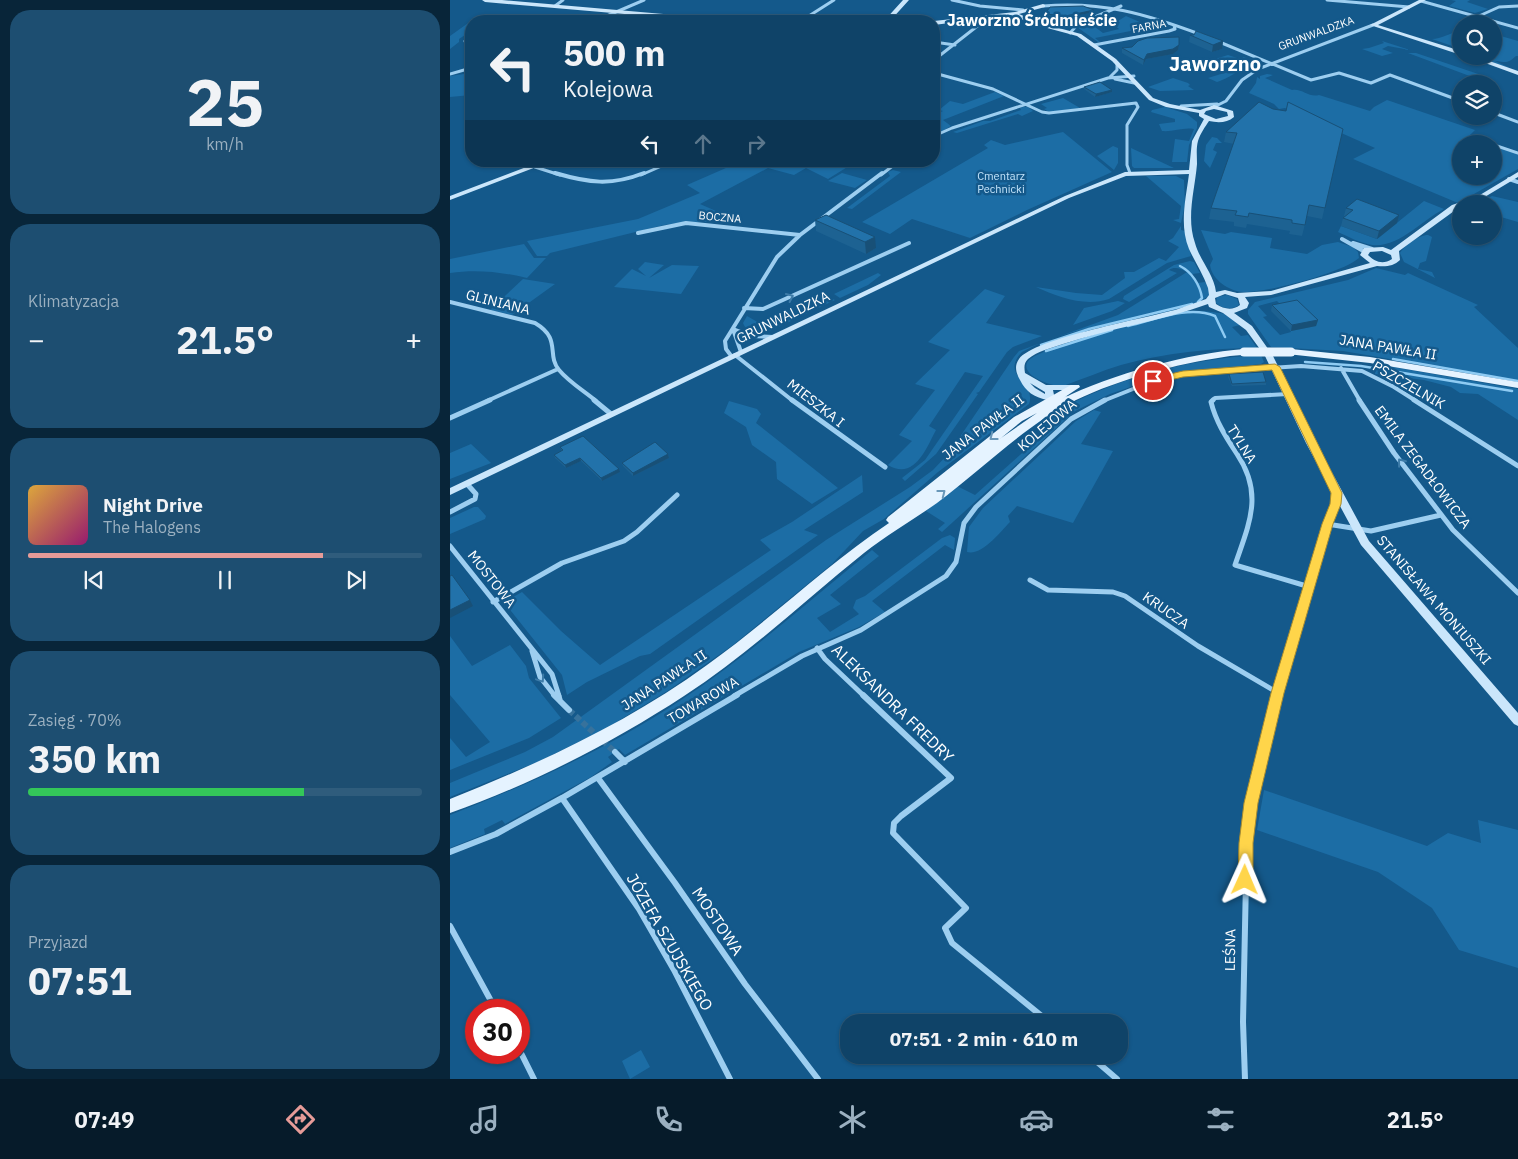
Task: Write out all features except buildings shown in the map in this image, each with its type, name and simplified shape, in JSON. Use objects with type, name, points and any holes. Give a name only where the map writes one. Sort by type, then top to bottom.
[{"type":"main road","name":"JANA PAWŁA II","points":[[450,806],[496,788],[572,753],[670,698],[739,649],[871,542],[924,507],[1052,404],[1073,393],[1130,376],[1222,354],[1244,352],[1291,352],[1370,360],[1518,385]]},
{"type":"main road","name":"JANA PAWŁA II","points":[[871,542],[899,514],[986,443],[1033,409],[1052,404]]},
{"type":"street","points":[[485,0],[652,15]]},
{"type":"street","points":[[555,6],[563,0]]},
{"type":"street","points":[[610,15],[644,0]]},
{"type":"street","points":[[810,15],[834,0]]},
{"type":"street","points":[[892,15],[906,0]]},
{"type":"street","points":[[952,0],[985,7],[1023,10]]},
{"type":"street","points":[[1030,0],[1043,6]]},
{"type":"street","points":[[1327,0],[1409,7]]},
{"type":"street","points":[[1422,0],[1474,15]]},
{"type":"street","name":"GRUNWALDZKA","points":[[1217,105],[1226,101],[1245,77],[1270,64],[1376,24],[1422,0]]},
{"type":"street","points":[[940,21],[1014,14],[1023,10],[1064,2],[1104,3],[1121,6],[1187,29],[1308,80],[1314,81],[1335,73],[1371,83],[1390,75],[1452,98]]},
{"type":"street","points":[[1070,33],[1078,24],[1121,6]]},
{"type":"street","points":[[1382,6],[1391,9],[1395,14]]},
{"type":"street","points":[[1480,15],[1502,6],[1518,8]]},
{"type":"street","points":[[1014,14],[1079,35],[1116,62],[1152,99],[1202,111],[1217,105]]},
{"type":"street","points":[[940,55],[980,24],[980,18]]},
{"type":"street","points":[[1502,23],[1518,28]]},
{"type":"street","points":[[1376,24],[1452,50]]},
{"type":"street","name":"FARNA","points":[[1094,45],[1169,31],[1175,29],[1174,26]]},
{"type":"street","points":[[940,43],[954,44]]},
{"type":"street","points":[[940,134],[1108,78],[1115,73],[1116,62]]},
{"type":"street","points":[[1495,65],[1518,73]]},
{"type":"street","points":[[450,74],[465,70]]},
{"type":"street","points":[[940,75],[993,89],[1042,112],[1049,113],[1136,103],[1138,107],[1128,125],[1127,165],[1130,173]]},
{"type":"street","points":[[1108,78],[1130,78]]},
{"type":"street","points":[[1100,81],[1130,78]]},
{"type":"street","points":[[1226,101],[1226,109]]},
{"type":"street","points":[[1178,106],[1217,105],[1231,112],[1231,117],[1225,120],[1207,119],[1203,116],[1202,111]]},
{"type":"street","points":[[1178,106],[1196,116],[1202,124],[1202,128]]},
{"type":"street","points":[[1502,116],[1518,122]]},
{"type":"street","points":[[1207,119],[1192,148],[1194,156],[1188,229],[1191,244],[1207,276],[1212,305],[1226,311],[1249,328],[1264,348],[1337,493]]},
{"type":"street","points":[[1194,156],[1203,136],[1216,120]]},
{"type":"street","points":[[1502,148],[1518,153]]},
{"type":"street","points":[[450,198],[535,167],[556,174],[608,183],[628,179],[658,167]]},
{"type":"street","points":[[736,355],[726,349],[725,341],[777,256],[800,235],[891,167]]},
{"type":"street","name":"GRUNWALDZKA","points":[[450,492],[1066,197],[1116,176],[1130,173],[1193,172]]},
{"type":"street","points":[[1483,195],[1518,174]]},
{"type":"street","points":[[1509,179],[1518,182]]},
{"type":"street","points":[[1440,219],[1452,208]]},
{"type":"street","points":[[1207,276],[1228,292],[1237,295],[1271,292],[1324,280],[1351,270],[1376,264],[1394,263],[1397,258],[1395,250],[1407,240],[1452,213]]},
{"type":"street","name":"BOCZNA","points":[[638,234],[686,223],[800,235]]},
{"type":"street","points":[[1342,239],[1368,253],[1376,264]]},
{"type":"street","points":[[1351,270],[1368,253],[1407,240]]},
{"type":"street","points":[[1348,242],[1368,253]]},
{"type":"street","name":"GRUNWALDZKA","points":[[744,308],[763,309],[909,243]]},
{"type":"street","points":[[1383,249],[1395,254]]},
{"type":"street","points":[[1180,311],[1228,292]]},
{"type":"street","points":[[1226,311],[1244,306],[1271,292]]},
{"type":"street","points":[[1237,295],[1244,306],[1249,328]]},
{"type":"street","name":"GLINIANA","points":[[450,302],[540,326],[549,334],[553,341],[554,359],[558,369]]},
{"type":"street","points":[[1052,404],[1034,394],[1021,374],[1022,361],[1034,351],[1099,330],[1180,311],[1217,308]]},
{"type":"street","points":[[732,329],[751,336],[772,337]]},
{"type":"street","points":[[732,329],[736,355]]},
{"type":"street","name":"MIESZKA I","points":[[736,355],[801,408],[885,467]]},
{"type":"street","name":"PSZCZELNIK","points":[[1275,367],[1301,366],[1362,371],[1394,387],[1518,466]]},
{"type":"street","name":"KOLEJOWA","points":[[958,559],[961,533],[969,516],[1071,419],[1085,410],[1113,396],[1168,377],[1183,374],[1275,367]]},
{"type":"street","name":"EMILA ZEGADŁOWICZA","points":[[1341,368],[1394,453],[1441,515],[1453,530],[1518,593]]},
{"type":"street","points":[[450,418],[558,369],[612,414]]},
{"type":"street","points":[[1021,374],[1046,388],[1073,393]]},
{"type":"street","points":[[1046,388],[1052,404]]},
{"type":"street","points":[[1033,409],[1034,394]]},
{"type":"street","name":"TYLNA","points":[[1288,394],[1214,398],[1211,402],[1217,425],[1243,463],[1255,495],[1254,508],[1235,565],[1306,586]]},
{"type":"street","points":[[450,512],[476,499],[476,494],[467,484]]},
{"type":"street","name":"LEŚNA","points":[[1245,1079],[1243,1023],[1246,843],[1251,803],[1306,586],[1335,504],[1337,493]]},
{"type":"street","name":"STANISŁAWA MONIUSZKI","points":[[1337,493],[1372,552],[1518,721]]},
{"type":"street","points":[[494,602],[562,563],[624,541],[637,532],[677,495]]},
{"type":"street","points":[[1327,524],[1370,531],[1441,515]]},
{"type":"street","name":"MOSTOWA","points":[[450,546],[552,674],[560,701]]},
{"type":"street","name":"TOWAROWA","points":[[450,852],[496,834],[598,778],[664,737],[817,648],[861,630],[946,576],[955,568],[958,559]]},
{"type":"street","name":"KRUCZA","points":[[1030,580],[1048,590],[1113,592],[1125,596],[1198,646],[1278,693]]},
{"type":"street","name":"ALEKSANDRA FREDRY","points":[[817,648],[825,660],[951,778],[901,816],[894,823],[893,833],[966,908],[945,928],[952,943],[1039,1014]]},
{"type":"street","name":"MOSTOWA","points":[[532,651],[536,672],[542,682],[569,710]]},
{"type":"street","points":[[615,752],[625,762]]},
{"type":"street","name":"MOSTOWA","points":[[598,778],[675,883],[744,984],[818,1079]]},
{"type":"street","name":"JÓZEFA SZUJSKIEGO","points":[[562,798],[639,909],[674,970],[730,1079]]},
{"type":"street","points":[[450,926],[490,999]]},
{"type":"street","points":[[526,1064],[534,1079]]},
{"type":"street","points":[[1100,1064],[1117,1079]]},
{"type":"green space","points":[[1451,0],[1470,0],[1467,2],[1488,9],[1475,13],[1449,6],[1456,1]]},
{"type":"green space","points":[[1126,16],[1151,27],[1095,38],[1100,42],[1098,42],[1077,27],[1097,18],[1091,23],[1102,24],[1095,27],[1103,33],[1119,29],[1114,25],[1120,23],[1118,21]]},
{"type":"green space","points":[[465,25],[465,35],[450,49],[450,36]]},
{"type":"green space","points":[[1452,34],[1452,46],[1432,39]]},
{"type":"green space","points":[[1502,36],[1518,41],[1518,56],[1507,62],[1502,62]]},
{"type":"green space","points":[[1382,41],[1410,50],[1388,46],[1382,49],[1393,53],[1382,56],[1362,49],[1384,43]]},
{"type":"green space","points":[[1408,53],[1416,53],[1481,75],[1467,75]]},
{"type":"green space","points":[[1228,55],[1240,59],[1244,57],[1252,61],[1223,80],[1217,82],[1208,78],[1234,70],[1245,63],[1243,61],[1237,65],[1231,61],[1241,59],[1229,61],[1215,59]]},
{"type":"green space","points":[[465,74],[465,96],[450,97],[450,76]]},
{"type":"green space","points":[[1273,75],[1265,78],[1292,90],[1299,90],[1315,96],[1319,95],[1370,111],[1387,100],[1452,122],[1452,125],[1460,125],[1475,130],[1470,135],[1452,135],[1452,185],[1490,185],[1472,195],[1452,195],[1452,200],[1353,159],[1375,148],[1285,108],[1279,109],[1274,104],[1249,93],[1256,83],[1257,77],[1260,79],[1260,76]]},
{"type":"green space","points":[[1173,78],[1188,83],[1190,85],[1188,86],[1194,90],[1160,91],[1148,87]]},
{"type":"green space","points":[[995,92],[1004,96],[943,120],[951,126],[940,132],[940,112],[943,111],[940,109],[950,101],[963,104]]},
{"type":"green space","points":[[1063,98],[1080,108],[1049,112],[1041,104]]},
{"type":"green space","points":[[1028,107],[1033,111],[1022,116],[1018,114],[957,133],[953,132],[1021,110],[1020,108]]},
{"type":"green space","points":[[1165,107],[1187,114],[1197,122],[1197,128],[1189,145],[1187,162],[1172,162],[1175,139],[1189,141],[1194,129],[1162,131],[1159,124],[1175,122],[1175,119],[1151,112],[1152,110]]},
{"type":"green space","name":"Cmentarz Pechnicki","points":[[1063,132],[1112,172],[970,238],[912,219],[890,234],[862,222],[988,148],[984,145],[991,140],[1005,145]]},
{"type":"green space","points":[[1212,137],[1217,138],[1222,143],[1216,143],[1213,150],[1217,152],[1210,168],[1204,161],[1206,145]]},
{"type":"green space","points":[[1113,146],[1118,148],[1118,163],[1114,170],[1097,156]]},
{"type":"green space","points":[[1131,148],[1174,168],[1134,168],[1132,166]]},
{"type":"green space","points":[[1502,149],[1518,154],[1518,169],[1502,178]]},
{"type":"green space","points":[[728,167],[847,167],[828,179],[806,168],[794,175],[768,168],[700,204],[725,215],[710,222],[685,222],[664,225],[550,253],[547,256],[537,256],[527,241],[638,219],[700,193],[687,185]]},
{"type":"green space","points":[[893,170],[901,172],[852,209],[847,208],[890,176],[888,172]]},
{"type":"green space","points":[[842,173],[867,180],[855,188],[828,181]]},
{"type":"green space","points":[[1146,176],[1176,176],[1184,180],[1185,205],[1181,223],[1173,220],[1179,219],[1181,206]]},
{"type":"green space","points":[[1502,198],[1518,202],[1518,222],[1502,217]]},
{"type":"green space","points":[[1424,201],[1444,209],[1392,242],[1372,245],[1338,232],[1341,226],[1377,239]]},
{"type":"green space","points":[[1181,226],[1181,230],[1185,231],[1191,256],[1167,263],[1109,299],[1091,302],[1072,300],[1036,287],[1102,295],[1125,278],[1124,272],[1134,272],[1159,258],[1166,261],[1179,247],[1168,241],[1173,238]]},
{"type":"green space","points":[[1201,230],[1272,238],[1270,248],[1307,254],[1322,245],[1338,242],[1353,247],[1358,252],[1359,258],[1350,264],[1321,276],[1285,286],[1243,292],[1227,287],[1214,275],[1210,265],[1213,259]]},
{"type":"green space","points":[[1428,235],[1432,237],[1426,261],[1420,263],[1418,269],[1432,272],[1435,278],[1404,262],[1400,253],[1412,241]]},
{"type":"green space","points":[[524,244],[534,258],[546,258],[527,278],[489,272],[469,271],[450,273],[450,259]]},
{"type":"green space","points":[[1190,261],[1194,262],[1200,273],[1192,274],[1197,283],[1205,282],[1211,290],[1211,294],[1203,300],[1166,312],[1057,337],[1118,315],[1187,272],[1178,268],[1171,269],[1169,270],[1177,273],[1129,302],[1123,299],[1124,296],[1174,265]]},
{"type":"green space","points":[[645,262],[664,265],[649,278],[672,265],[699,266],[681,294],[614,287],[632,269],[646,276],[638,269]]},
{"type":"green space","points":[[1376,268],[1405,275],[1408,273],[1478,305],[1474,307],[1518,348],[1518,381],[1343,351],[1271,347],[1248,314],[1248,310],[1255,302],[1348,280]],"holes":[[[1277,301],[1291,332],[1280,335],[1263,317],[1267,316],[1258,306]]]},
{"type":"green space","points":[[878,273],[881,275],[868,285],[840,298],[834,294]]},
{"type":"green space","points":[[523,279],[555,284],[512,315],[490,310]]},
{"type":"green space","points":[[985,289],[1005,296],[986,323],[1042,336],[1013,347],[1007,352],[979,392],[976,393],[978,394],[936,454],[905,481],[902,478],[925,460],[983,376],[965,372],[929,426],[936,430],[918,461],[905,469],[897,469],[888,465],[912,441],[899,435],[935,390],[915,384],[950,350],[928,342]]},
{"type":"green space","points":[[1227,295],[1237,299],[1239,305],[1228,308],[1216,303],[1217,297]]},
{"type":"green space","points":[[828,297],[835,300],[770,331],[751,331],[743,323],[747,316],[761,324],[768,325]]},
{"type":"green space","points":[[1118,301],[1125,303],[1112,311],[1073,325],[1084,308]]},
{"type":"green space","points":[[1204,311],[1227,314],[1240,325],[1232,327],[1241,336],[1248,335],[1257,348],[1205,350],[1154,357],[1121,365],[1063,386],[1039,380],[1032,376],[1026,365],[1029,360],[1037,355],[1096,333],[1163,317]]},
{"type":"green space","points":[[1042,343],[1022,352],[1016,360],[1016,373],[1028,390],[1030,396],[1029,404],[938,472],[884,519],[863,531],[832,564],[733,645],[669,690],[605,729],[540,761],[450,797],[450,783],[525,752],[553,737],[826,540],[910,487],[933,470],[949,453],[1019,351]]},
{"type":"green space","points":[[1261,355],[1264,362],[1261,364],[1166,375],[1110,394],[1075,411],[942,532],[938,529],[945,523],[926,511],[957,486],[975,495],[1048,430],[1036,423],[1089,395],[1116,384],[1173,367],[1231,357]]},
{"type":"green space","points":[[1376,364],[1518,389],[1518,420],[1478,394],[1460,393],[1451,387],[1424,380],[1375,374]]},
{"type":"green space","points":[[729,401],[757,409],[761,414],[756,423],[838,488],[812,504],[777,479],[776,462],[752,445],[746,427],[724,413]]},
{"type":"green space","points":[[1094,410],[1101,412],[1081,444],[1113,451],[1073,523],[1017,506],[1008,516],[1010,522],[985,547],[973,552],[967,552],[969,527],[983,508],[1076,421]]},
{"type":"green space","points":[[471,444],[491,463],[450,479],[450,453]]},
{"type":"green space","points":[[862,475],[863,492],[804,530],[818,535],[650,654],[640,656],[587,682],[567,695],[562,675],[507,606],[508,600],[522,592],[561,631],[600,665],[771,550],[760,540],[792,522]]},
{"type":"green space","points":[[478,507],[486,516],[485,519],[450,534],[450,518]]},
{"type":"green space","points":[[950,535],[955,538],[954,550],[945,545],[872,601],[885,612],[859,627],[799,652],[625,755],[619,749],[608,757],[612,762],[591,777],[505,824],[502,820],[484,829],[485,834],[450,848],[450,815],[510,791],[569,764],[654,717],[730,665],[872,550],[879,556],[830,595],[841,604],[817,618],[830,632],[859,614],[853,608],[856,600],[865,596],[942,538]]},
{"type":"green space","points":[[450,636],[472,666],[510,645],[526,666],[529,678],[561,718],[529,738],[450,770],[450,738],[466,757],[490,742],[450,695]]},
{"type":"green space","points":[[1264,790],[1427,846],[1448,833],[1481,843],[1478,820],[1518,830],[1518,968],[1459,950],[1432,908],[1378,872],[1257,830]]},
{"type":"green space","points":[[641,1050],[650,1067],[630,1079],[622,1061]]},
{"type":"waterway","points":[[1180,266],[1192,275],[1197,284],[1202,298],[1198,302]]},
{"type":"waterway","points":[[1041,345],[1089,329],[1192,304]]},
{"type":"waterway","points":[[1128,326],[1183,313],[1205,313],[1215,316],[1225,337]]},
{"type":"waterway","points":[[1046,351],[1112,330]]},
{"type":"waterway","points":[[1393,359],[1518,381]]},
{"type":"waterway","points":[[1305,362],[1361,366],[1512,391]]},
{"type":"tunnel","points":[[569,710],[615,752]]},
{"type":"district","name":"Jaworzno Śródmieście","points":[[1032,20]]},
{"type":"district","name":"Jaworzno","points":[[1215,63]]},
{"type":"route","points":[[1153,381],[1183,374],[1275,367],[1337,493],[1278,693],[1261,759],[1251,803],[1246,843],[1245,880]]}]
